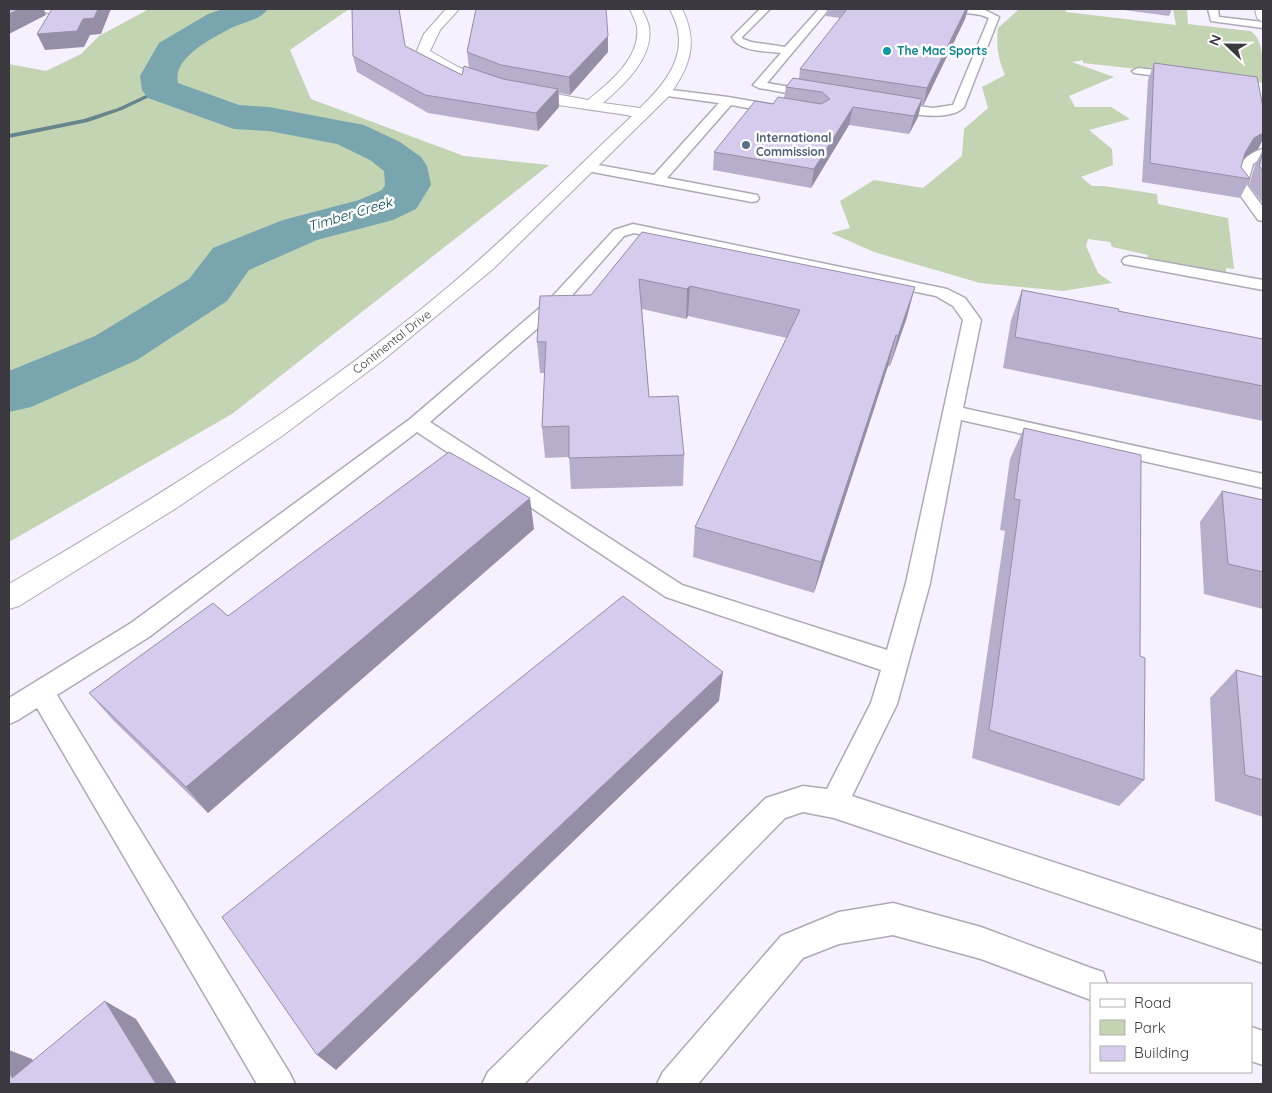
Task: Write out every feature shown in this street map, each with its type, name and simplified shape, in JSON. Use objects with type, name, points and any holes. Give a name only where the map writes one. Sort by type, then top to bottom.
[{"type":"street","points":[[45,9],[73,12]]},
{"type":"street","points":[[453,9],[447,14],[425,44],[423,53],[454,70],[489,83],[538,96],[643,113]]},
{"type":"street","points":[[592,104],[608,92],[639,54],[644,28],[636,9]]},
{"type":"street","name":"Continental Drive","points":[[9,598],[142,517],[302,410],[466,282],[664,93],[678,71],[686,46],[684,24],[676,9]]},
{"type":"street","points":[[1261,9],[1263,18]]},
{"type":"lane","points":[[765,9],[736,37],[739,42],[749,45],[788,51]]},
{"type":"lane","points":[[824,9],[759,85],[828,96]]},
{"type":"lane","points":[[877,104],[926,112],[947,112],[958,107],[994,17],[983,12],[957,9]]},
{"type":"lane","points":[[1213,9],[1215,19],[1263,26]]},
{"type":"lane","points":[[1138,71],[1196,78]]},
{"type":"lane","points":[[664,93],[792,111]]},
{"type":"lane","points":[[657,180],[728,101]]},
{"type":"lane","points":[[1263,153],[1253,156],[1244,166],[1240,185],[1263,217]]},
{"type":"lane","points":[[587,167],[752,198]]},
{"type":"lane","points":[[9,712],[140,630],[417,422],[555,304],[619,233],[633,228],[941,292],[959,302],[972,320],[918,583],[896,664],[884,704],[834,804]]},
{"type":"lane","points":[[1130,261],[1263,285]]},
{"type":"lane","points":[[953,412],[1263,482]]},
{"type":"lane","points":[[417,422],[674,591],[896,664]]},
{"type":"lane","points":[[41,692],[277,1084]]},
{"type":"lane","points":[[500,1084],[776,808],[803,799],[834,804],[1263,947]]},
{"type":"lane","points":[[675,1084],[792,948],[839,928],[893,919],[981,943],[1090,984]]},
{"type":"green space","points":[[149,9],[349,9],[290,50],[311,99],[464,156],[549,165],[232,414],[9,542],[9,64],[46,71],[81,54],[99,36]]},
{"type":"green space","points":[[1019,9],[1066,9],[1066,12],[1176,25],[1173,9],[1187,9],[1188,24],[1250,31],[1255,35],[1261,47],[1263,83],[1083,63],[1083,60],[1072,62],[1114,77],[1069,96],[1075,107],[1111,107],[1130,119],[1089,130],[1112,149],[1113,165],[1081,177],[1092,186],[1157,194],[1158,204],[1228,218],[1234,269],[1226,268],[1226,276],[1146,262],[1148,255],[1112,247],[1110,242],[1088,239],[1086,246],[1098,273],[1112,283],[1063,291],[980,283],[874,252],[831,233],[850,228],[840,201],[874,180],[923,188],[962,156],[964,129],[988,108],[982,87],[1005,75],[998,52],[998,28]]},
{"type":"building","points":[[9,9],[19,9],[9,14]]},
{"type":"building","points":[[52,9],[98,9],[94,18],[83,19],[77,31],[37,34]]},
{"type":"building","points":[[352,9],[399,9],[405,46],[462,75],[464,66],[503,79],[558,89],[536,113],[425,95],[353,56]]},
{"type":"building","points":[[476,9],[606,9],[608,36],[569,77],[501,65],[467,52]]},
{"type":"building","name":"The Mac Sports","points":[[847,9],[966,9],[927,88],[800,69]]},
{"type":"building","points":[[1154,63],[1257,77],[1263,107],[1263,133],[1254,138],[1245,153],[1241,167],[1250,179],[1150,163]]},
{"type":"building","points":[[793,78],[922,99],[914,116],[853,107],[814,169],[714,152],[755,101],[773,104],[778,97],[821,104],[830,99],[822,92],[786,87]]},
{"type":"building","points":[[1263,152],[1263,170],[1259,166]]},
{"type":"building","points":[[642,232],[915,287],[898,336],[896,335],[821,562],[695,527],[800,310],[690,286],[687,289],[639,279],[649,397],[678,396],[684,455],[569,458],[569,426],[542,427],[546,342],[537,342],[540,296],[591,295]]},
{"type":"building","points":[[1022,290],[1263,339],[1263,386],[1015,337]]},
{"type":"building","points":[[1024,428],[1141,455],[1140,656],[1145,658],[1144,780],[989,730],[1020,500],[1014,499]]},
{"type":"building","points":[[449,452],[530,498],[186,787],[89,693],[213,603],[228,616]]},
{"type":"building","points":[[1222,491],[1263,500],[1263,572],[1228,564]]},
{"type":"building","points":[[623,596],[723,672],[317,1055],[222,917]]},
{"type":"building","points":[[1236,670],[1263,677],[1263,780],[1245,775]]},
{"type":"building","points":[[105,1001],[156,1084],[9,1084],[9,1071],[12,1078]]},
{"type":"waterway","name":"Timber Creek","points":[[9,393],[116,348],[208,290],[231,259],[300,230],[376,210],[400,199],[408,185],[405,166],[385,151],[349,134],[269,119],[234,117],[161,90],[158,76],[171,50],[220,21],[252,9]]},
{"type":"waterway","points":[[9,136],[86,121],[120,109],[161,90]]},
{"type":"place","name":"The Mac Sports","points":[[887,51]]},
{"type":"place","name":"International Commission","points":[[746,145]]}]
